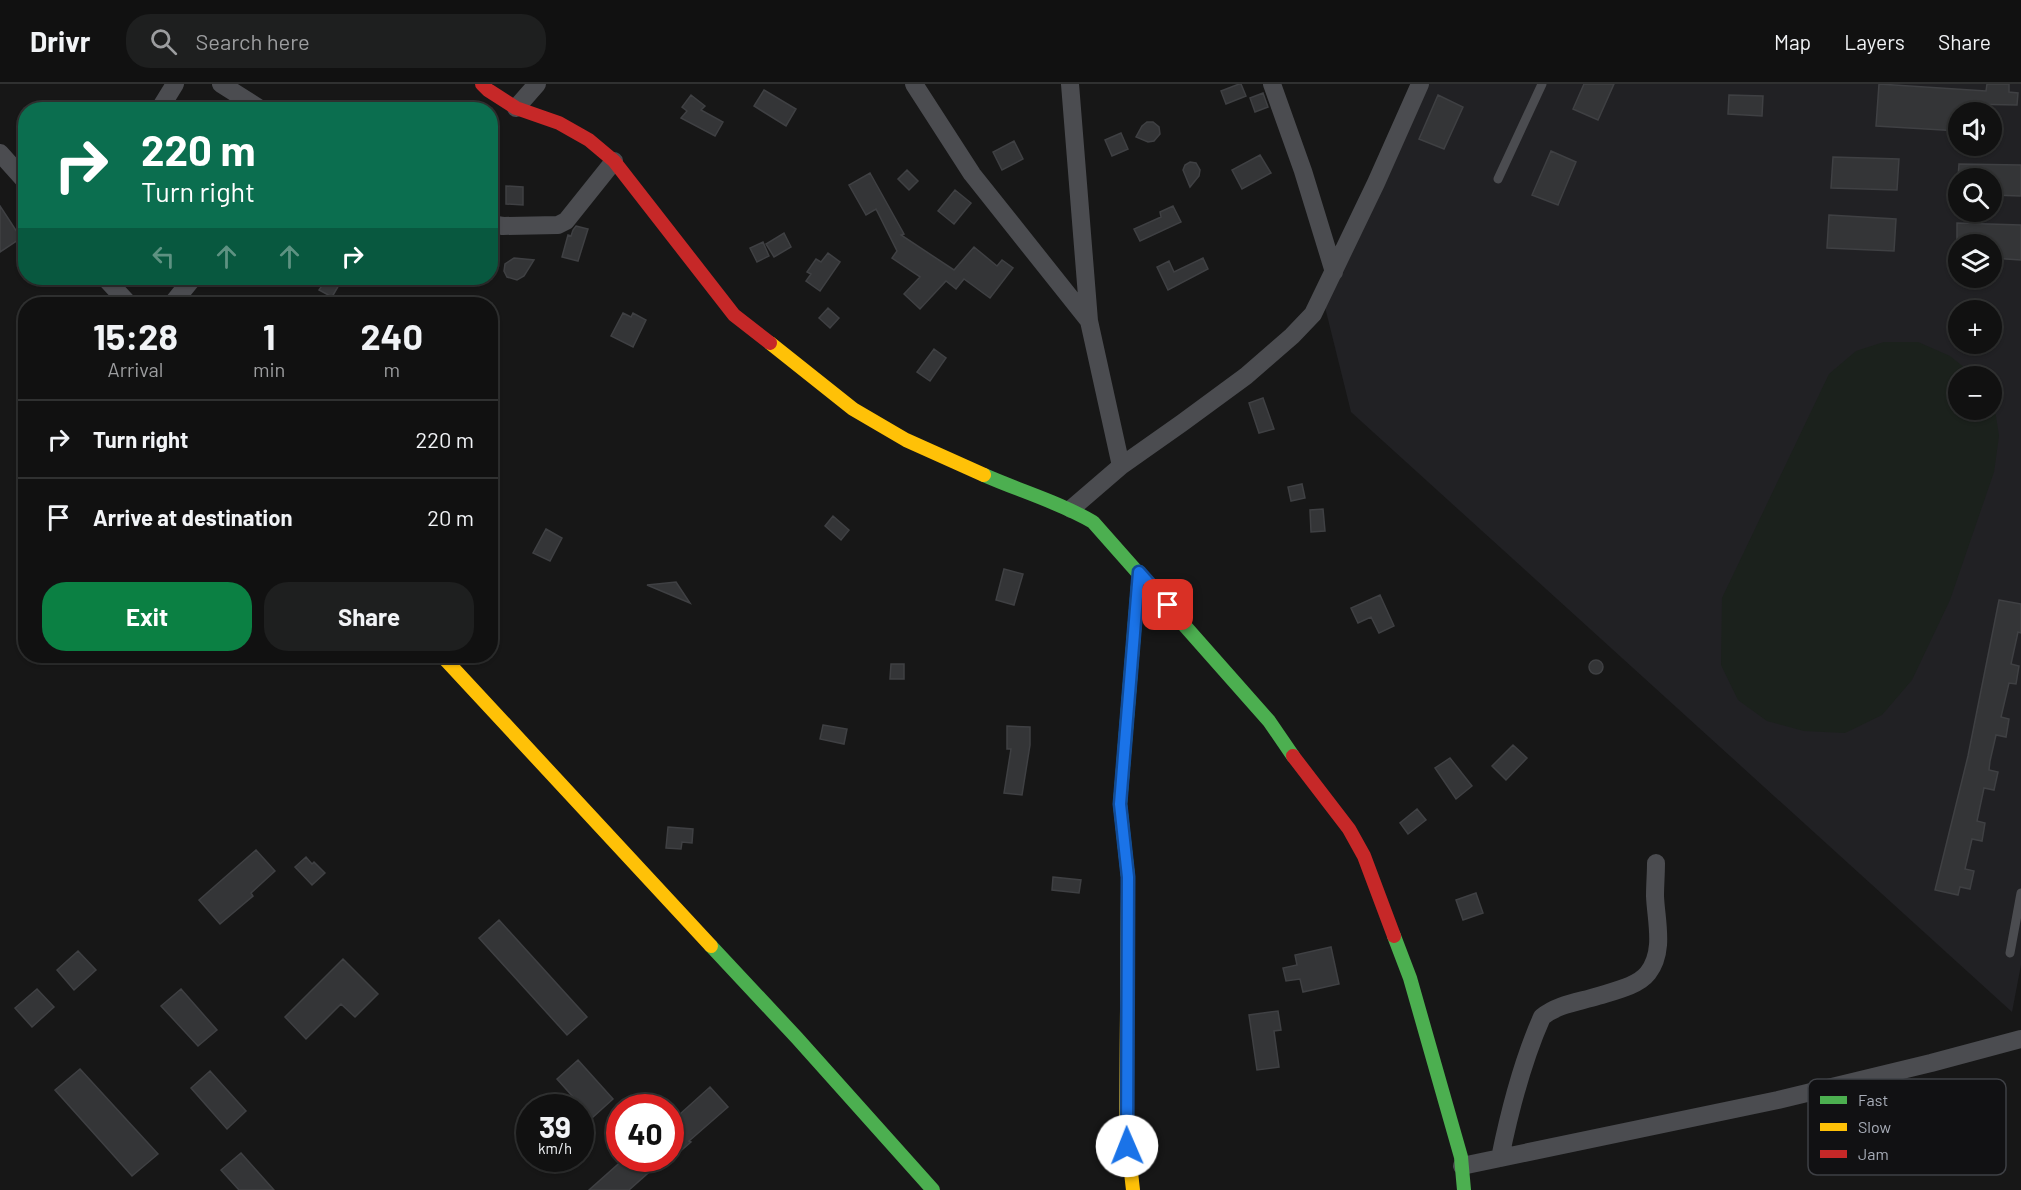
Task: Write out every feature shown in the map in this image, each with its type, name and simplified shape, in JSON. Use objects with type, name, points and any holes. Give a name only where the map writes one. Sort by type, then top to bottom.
[{"type":"street","points":[[164,102],[175,84]]},
{"type":"street","points":[[221,84],[249,102]]},
{"type":"street","points":[[482,84],[516,108],[559,123],[589,140],[614,161],[734,315],[853,409],[906,440],[1017,490],[1071,509],[1093,522],[1139,572],[1269,721],[1334,808],[1364,856],[1410,978],[1461,1157],[1464,1190]]},
{"type":"street","points":[[516,108],[537,84]]},
{"type":"street","points":[[914,84],[972,174],[1089,321]]},
{"type":"street","points":[[1070,84],[1089,321],[1121,466]]},
{"type":"street","points":[[1272,84],[1304,171],[1334,272]]},
{"type":"street","points":[[1071,509],[1121,466],[1246,376],[1285,343],[1313,314],[1420,84]]},
{"type":"street","points":[[0,153],[18,173]]},
{"type":"street","points":[[498,225],[558,225],[566,222],[614,161]]},
{"type":"street","points":[[111,285],[123,297]]},
{"type":"street","points":[[178,297],[187,285]]},
{"type":"street","points":[[1132,1190],[1126,1128],[1128,877],[1120,804],[1139,572]]},
{"type":"street","points":[[448,663],[796,1038],[933,1190]]},
{"type":"street","points":[[1500,1158],[1522,1068],[1542,1017],[1549,1011],[1636,983],[1648,973],[1656,957],[1659,944],[1655,896],[1656,863]]},
{"type":"street","points":[[1865,1079],[2021,1039]]},
{"type":"street","points":[[1462,1166],[1808,1093]]},
{"type":"lane","points":[[1498,178],[1542,84]]},
{"type":"lane","points":[[2010,953],[2021,893]]},
{"type":"shaded area","points":[[1422,84],[2021,84],[2021,965],[2012,1012],[1351,412],[1321,291]]},
{"type":"shaded area","points":[[1884,342],[1918,342],[1950,356],[1962,366],[1948,366],[1948,420],[1997,420],[1999,436],[1994,472],[1950,600],[1912,680],[1882,715],[1845,733],[1804,731],[1767,721],[1738,700],[1721,665],[1722,598],[1829,374],[1856,351]]},
{"type":"building","points":[[1239,84],[1246,96],[1226,104],[1221,91]]},
{"type":"building","points":[[1584,84],[1614,84],[1598,120],[1573,109]]},
{"type":"building","points":[[1879,84],[1986,91],[1987,84],[2009,84],[2009,92],[2018,93],[2017,105],[2002,105],[2002,102],[1948,102],[1948,130],[1876,126]]},
{"type":"building","points":[[764,90],[796,109],[786,126],[754,106]]},
{"type":"building","points":[[1263,93],[1268,107],[1255,112],[1250,98]]},
{"type":"building","points":[[691,95],[705,106],[701,110],[723,122],[715,136],[681,118],[687,111],[682,107]]},
{"type":"building","points":[[1438,95],[1463,107],[1444,149],[1419,139]]},
{"type":"building","points":[[1729,95],[1763,96],[1762,116],[1728,114]]},
{"type":"building","points":[[1147,122],[1153,122],[1159,127],[1160,134],[1154,141],[1148,142],[1136,137]]},
{"type":"building","points":[[1121,133],[1128,149],[1112,156],[1105,140]]},
{"type":"building","points":[[1014,141],[1023,159],[1002,170],[993,152]]},
{"type":"building","points":[[1551,151],[1576,162],[1558,205],[1532,195]]},
{"type":"building","points":[[1260,155],[1271,173],[1242,189],[1232,170]]},
{"type":"building","points":[[1833,157],[1899,159],[1897,190],[1831,188]]},
{"type":"building","points":[[1190,162],[1196,163],[1200,170],[1199,176],[1190,187],[1183,170]]},
{"type":"building","points":[[1959,164],[2021,165],[2021,196],[2002,195],[2002,168],[1959,168]]},
{"type":"building","points":[[907,170],[918,181],[909,190],[898,179]]},
{"type":"building","points":[[870,173],[904,234],[901,235],[954,270],[974,247],[997,266],[1002,260],[1013,268],[990,298],[964,279],[956,289],[946,281],[920,309],[904,294],[920,277],[892,258],[897,251],[876,209],[866,215],[849,185]]},
{"type":"building","points":[[506,186],[523,187],[523,205],[506,204]]},
{"type":"building","points":[[955,190],[971,203],[954,224],[938,211]]},
{"type":"building","points":[[0,206],[18,233],[18,240],[0,252]]},
{"type":"building","points":[[1173,206],[1181,222],[1140,241],[1134,229],[1161,217],[1160,212]]},
{"type":"building","points":[[1829,215],[1896,219],[1894,251],[1827,248]]},
{"type":"building","points":[[1957,223],[2021,225],[2021,260],[2002,259],[2002,234],[1957,234]]},
{"type":"building","points":[[576,226],[588,229],[578,261],[562,257],[568,235],[571,236]]},
{"type":"building","points":[[784,233],[791,247],[774,257],[766,244]]},
{"type":"building","points":[[763,242],[769,256],[757,262],[750,248]]},
{"type":"building","points":[[828,253],[840,262],[820,291],[806,281],[811,274],[807,272],[816,259],[821,262]]},
{"type":"building","points":[[514,258],[534,260],[524,276],[517,280],[507,277],[504,271],[505,264]]},
{"type":"building","points":[[1203,258],[1208,269],[1168,290],[1157,267],[1169,261],[1174,272]]},
{"type":"building","points":[[322,285],[339,285],[332,297],[319,290]]},
{"type":"building","points":[[828,308],[839,318],[830,328],[819,318]]},
{"type":"building","points":[[623,313],[631,317],[633,313],[646,320],[633,347],[611,336]]},
{"type":"building","points":[[934,349],[946,358],[930,381],[917,372]]},
{"type":"building","points":[[1263,398],[1274,429],[1259,433],[1249,403]]},
{"type":"building","points":[[1302,484],[1305,498],[1291,501],[1288,487]]},
{"type":"building","points":[[1323,509],[1325,531],[1311,532],[1310,510]]},
{"type":"building","points":[[833,516],[849,530],[841,540],[825,526]]},
{"type":"building","points":[[546,529],[562,538],[550,561],[533,553]]},
{"type":"building","points":[[1004,569],[1023,574],[1014,605],[996,600]]},
{"type":"building","points":[[676,582],[690,603],[647,585]]},
{"type":"building","points":[[1380,595],[1394,626],[1379,633],[1371,617],[1358,623],[1351,608]]},
{"type":"building","points":[[1999,600],[2021,604],[2021,633],[2018,632],[2011,664],[2019,666],[2016,684],[2009,683],[2001,717],[2009,719],[2006,737],[1996,735],[1990,761],[1989,770],[1998,772],[1994,790],[1984,788],[1977,821],[1985,823],[1982,841],[1972,839],[1965,869],[1974,871],[1970,889],[1960,887],[1958,895],[1935,890],[1968,756]]},
{"type":"building","points":[[1593,660],[1599,660],[1603,667],[1599,674],[1593,674],[1589,670],[1589,664]]},
{"type":"building","points":[[891,664],[904,664],[904,679],[890,679]]},
{"type":"building","points":[[823,725],[847,729],[844,744],[820,739]]},
{"type":"building","points":[[1007,726],[1030,727],[1030,745],[1022,795],[1004,793],[1011,749],[1007,749]]},
{"type":"building","points":[[1513,745],[1527,758],[1506,780],[1492,766]]},
{"type":"building","points":[[1450,758],[1472,786],[1456,799],[1435,768]]},
{"type":"building","points":[[1417,809],[1426,820],[1408,834],[1400,823]]},
{"type":"building","points":[[668,827],[693,829],[692,843],[682,842],[681,849],[666,848]]},
{"type":"building","points":[[256,850],[275,871],[251,893],[253,896],[220,924],[199,900]]},
{"type":"building","points":[[306,857],[325,873],[312,885],[295,867]]},
{"type":"building","points":[[1053,877],[1081,880],[1079,893],[1052,890]]},
{"type":"building","points":[[1476,893],[1483,913],[1463,920],[1456,900]]},
{"type":"building","points":[[499,920],[587,1017],[567,1035],[479,938]]},
{"type":"building","points":[[1331,947],[1339,984],[1303,992],[1300,979],[1286,981],[1283,968],[1297,965],[1295,955]]},
{"type":"building","points":[[78,951],[96,970],[74,990],[57,970]]},
{"type":"building","points":[[343,959],[378,994],[355,1017],[341,1004],[306,1039],[285,1017]]},
{"type":"building","points":[[37,989],[54,1007],[32,1027],[15,1008]]},
{"type":"building","points":[[181,989],[217,1030],[198,1046],[161,1006]]},
{"type":"building","points":[[1278,1011],[1281,1030],[1274,1031],[1279,1067],[1257,1070],[1249,1015]]},
{"type":"building","points":[[578,1060],[609,1094],[606,1094],[606,1105],[594,1116],[594,1094],[570,1094],[557,1079]]},
{"type":"building","points":[[80,1069],[158,1154],[132,1176],[55,1090]]},
{"type":"building","points":[[210,1071],[246,1111],[227,1129],[191,1088]]},
{"type":"building","points":[[710,1087],[728,1107],[684,1148],[684,1110]]},
{"type":"building","points":[[241,1153],[274,1190],[239,1190],[221,1170]]},
{"type":"building","points":[[609,1172],[649,1172],[629,1190],[589,1190]]},
{"type":"traffic: fast","points":[[984,475],[1093,522],[1269,721],[1293,756]]},
{"type":"traffic: fast","points":[[1128,892],[1120,804],[1139,572]]},
{"type":"traffic: fast","points":[[1394,936],[1410,978],[1461,1157],[1464,1190]]},
{"type":"traffic: fast","points":[[711,946],[933,1190]]},
{"type":"traffic: slow","points":[[770,343],[853,409],[906,440],[984,475]]},
{"type":"traffic: slow","points":[[448,663],[711,946]]},
{"type":"traffic: slow","points":[[1128,892],[1126,1128],[1133,1190]]},
{"type":"traffic: jam","points":[[482,84],[516,108],[559,123],[589,140],[614,161],[734,315],[770,343]]},
{"type":"traffic: jam","points":[[1293,756],[1349,829],[1364,856],[1394,936]]},
{"type":"route","points":[[1127,1146],[1128,877],[1120,804],[1139,572],[1168,605]]}]
